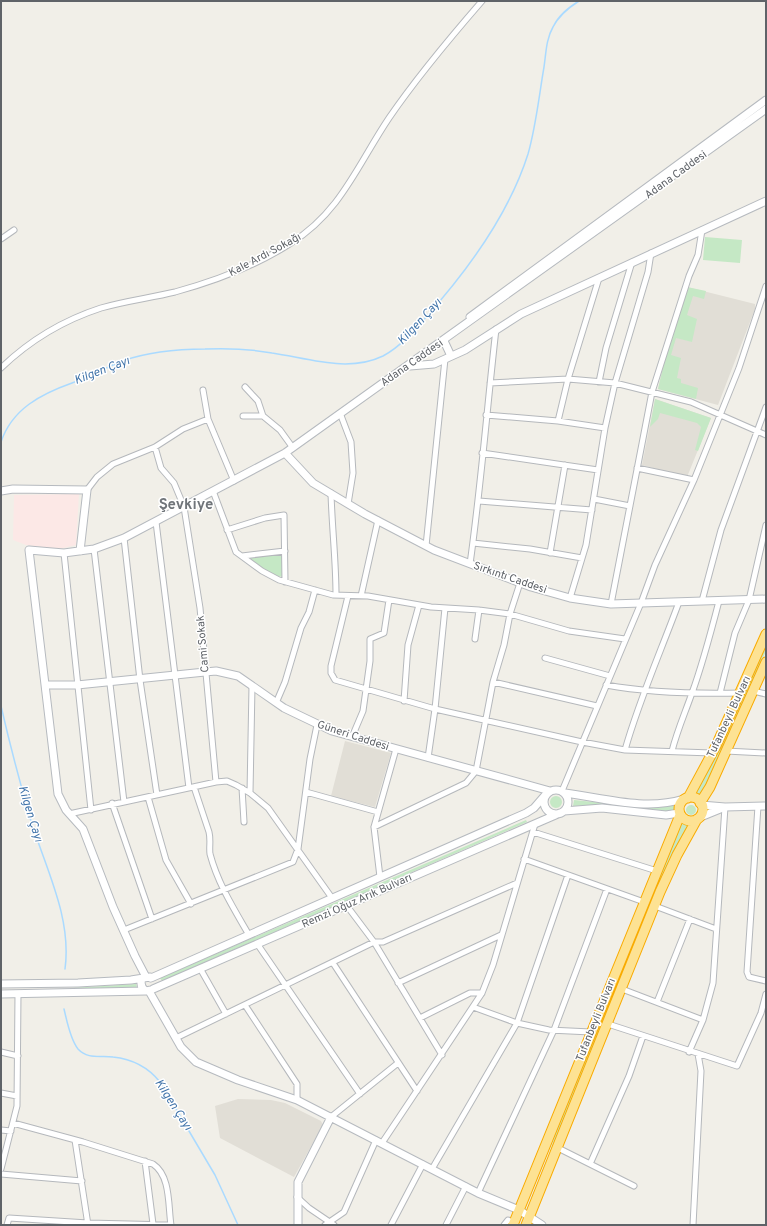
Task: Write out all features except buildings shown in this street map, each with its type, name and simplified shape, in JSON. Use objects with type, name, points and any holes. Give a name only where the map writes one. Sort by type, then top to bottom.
[{"type":"highway","name":"Tufanbeyli Bulvarı","points":[[513,1224],[680,814],[679,808],[686,799],[712,753],[766,634]]},
{"type":"highway","name":"Tufanbeyli Bulvarı","points":[[528,1221],[655,906],[677,855],[702,812],[701,804],[766,662]]},
{"type":"highway","points":[[686,799],[695,798],[701,804]]},
{"type":"highway","points":[[680,814],[687,820],[698,819]]},
{"type":"main road","points":[[383,384],[408,362],[766,100]]},
{"type":"main road","name":"Adana Caddesi","points":[[45,685],[29,550],[64,553],[80,551],[94,549],[124,538],[285,453],[444,341],[766,109]]},
{"type":"main road","points":[[409,366],[434,364],[466,350],[521,314],[651,252],[766,200]]},
{"type":"main road","points":[[444,341],[448,358]]},
{"type":"main road","name":"Sırkıntı Caddesi","points":[[285,453],[313,483],[348,504],[426,546],[520,583],[570,598],[611,604],[766,600]]},
{"type":"main road","points":[[1,491],[13,489],[87,490],[80,551]]},
{"type":"main road","name":"Güneri Caddesi","points":[[45,685],[77,685],[140,680],[216,671],[232,674],[276,703],[317,725],[352,737],[548,792],[558,789],[563,792],[648,804],[663,804],[686,799]]},
{"type":"main road","points":[[45,685],[58,794],[69,814],[83,829],[124,930],[147,978],[155,983],[149,990]]},
{"type":"main road","points":[[548,792],[544,801],[546,809],[553,813],[602,808],[666,815],[680,814]]},
{"type":"main road","name":"Remzi Oğuz Arık Bulvarı","points":[[1,984],[38,985],[147,978],[250,935],[526,813],[538,804],[548,792]]},
{"type":"main road","points":[[562,812],[568,800],[563,792]]},
{"type":"main road","points":[[701,804],[725,807],[766,806]]},
{"type":"main road","points":[[698,819],[725,807]]},
{"type":"main road","name":"Remzi Oğuz Arık Bulvarı","points":[[1,994],[149,990],[201,970],[562,812]]},
{"type":"main road","points":[[147,978],[141,986],[149,990],[181,1047],[196,1062],[238,1080],[297,1100],[478,1193],[519,1210],[528,1221],[542,1225]]},
{"type":"main road","points":[[298,1225],[298,1182],[331,1118]]},
{"type":"street","name":"Kale Ardı Sokağı","points":[[1,368],[38,338],[75,319],[100,309],[174,292],[225,276],[276,252],[315,227],[340,199],[386,123],[413,85],[444,44],[482,1]]},
{"type":"street","points":[[1,239],[14,230]]},
{"type":"street","points":[[611,604],[652,392],[689,276],[698,255],[702,230]]},
{"type":"street","points":[[570,598],[582,558],[615,383],[648,272],[651,252]]},
{"type":"street","points":[[599,382],[606,348],[632,261]]},
{"type":"street","points":[[558,421],[568,379],[599,277]]},
{"type":"street","points":[[563,792],[582,742],[641,603],[655,565],[694,480],[739,368],[766,289]]},
{"type":"street","points":[[470,564],[479,501],[482,453],[496,330]]},
{"type":"street","points":[[426,546],[448,358]]},
{"type":"street","points":[[490,383],[568,379],[615,383],[691,402],[766,435]]},
{"type":"street","points":[[245,387],[258,402],[263,416],[280,430],[293,448]]},
{"type":"street","points":[[203,390],[208,419],[234,481]]},
{"type":"street","points":[[702,601],[721,530],[766,407]]},
{"type":"street","points":[[340,413],[351,442],[353,473],[348,504]]},
{"type":"street","points":[[486,415],[558,421],[606,428]]},
{"type":"street","points":[[243,416],[263,416]]},
{"type":"street","points":[[87,490],[97,477],[113,464],[155,447],[183,429],[208,419]]},
{"type":"street","name":"Cami Sokak","points":[[155,447],[161,468],[174,483],[184,507],[200,608],[216,782]]},
{"type":"street","points":[[482,453],[598,470]]},
{"type":"street","points":[[550,553],[565,465]]},
{"type":"street","points":[[637,468],[694,480]]},
{"type":"street","points":[[213,491],[236,552],[262,571],[285,582],[336,595],[361,596],[419,605],[510,614],[569,631],[626,639]]},
{"type":"street","points":[[330,493],[336,557],[336,595]]},
{"type":"street","points":[[594,499],[630,506]]},
{"type":"street","points":[[479,501],[592,510]]},
{"type":"street","points":[[227,530],[265,518],[284,515],[285,582]]},
{"type":"street","points":[[361,596],[378,520]]},
{"type":"street","points":[[156,522],[175,676],[192,787],[209,832],[211,840],[210,852],[223,891],[250,935]]},
{"type":"street","points":[[720,693],[735,633],[748,600],[766,525]]},
{"type":"street","points":[[124,538],[140,680],[157,795]]},
{"type":"street","points":[[473,543],[582,558]]},
{"type":"street","points":[[94,549],[124,802]]},
{"type":"street","points":[[242,556],[285,551]]},
{"type":"street","points":[[64,553],[91,810]]},
{"type":"street","points":[[374,827],[466,783],[476,771],[492,682],[504,645],[510,614],[520,583]]},
{"type":"street","points":[[276,703],[285,682],[301,628],[310,612],[314,590]]},
{"type":"street","points":[[348,596],[331,666],[331,673],[335,680],[365,690],[435,709],[582,742],[625,750],[712,753]]},
{"type":"street","points":[[352,737],[363,711],[370,661],[370,639],[384,633],[388,600]]},
{"type":"street","points":[[672,751],[679,724],[692,693],[710,638],[719,601]]},
{"type":"street","points":[[625,750],[634,718],[679,602]]},
{"type":"street","points":[[404,701],[408,645],[419,605]]},
{"type":"street","points":[[428,758],[435,709],[445,608]]},
{"type":"street","points":[[475,639],[479,610]]},
{"type":"street","points":[[545,658],[610,676]]},
{"type":"street","points":[[492,682],[597,706]]},
{"type":"street","points":[[606,685],[640,691],[646,689],[692,693],[740,692]]},
{"type":"street","points":[[250,793],[252,686]]},
{"type":"street","points":[[753,692],[766,694]]},
{"type":"street","points":[[124,930],[293,862],[298,849],[310,759],[317,725]]},
{"type":"street","points":[[380,877],[374,827],[396,749]]},
{"type":"street","points":[[726,751],[766,753]]},
{"type":"street","points":[[69,814],[91,810],[112,803],[124,802],[216,782],[227,781],[250,793],[268,808],[332,898]]},
{"type":"street","points":[[242,788],[244,822]]},
{"type":"street","points":[[306,792],[378,812]]},
{"type":"street","points":[[148,796],[166,860],[191,904]]},
{"type":"street","points":[[112,803],[152,919]]},
{"type":"street","points":[[758,806],[747,972],[749,977],[766,981]]},
{"type":"street","points":[[689,1052],[703,1020],[713,983],[725,807]]},
{"type":"street","points":[[327,1224],[344,1212],[379,1142],[417,1091],[482,994],[493,965],[535,824]]},
{"type":"street","points":[[533,832],[657,871]]},
{"type":"street","points":[[524,859],[644,902]]},
{"type":"street","points":[[432,1169],[517,1022],[568,875]]},
{"type":"street","points":[[176,1038],[374,942],[383,942],[517,883]]},
{"type":"street","points":[[478,1193],[554,1030],[607,889]]},
{"type":"street","points":[[347,906],[374,942],[442,1055]]},
{"type":"street","points":[[655,906],[716,929]]},
{"type":"street","points":[[657,1002],[690,919]]},
{"type":"street","points":[[398,983],[501,935]]},
{"type":"street","points":[[258,945],[284,986],[360,1094]]},
{"type":"street","points":[[333,963],[417,1091]]},
{"type":"street","points":[[201,970],[226,1014]]},
{"type":"street","points":[[622,989],[703,1020]]},
{"type":"street","points":[[420,1018],[470,993],[482,994]]},
{"type":"street","points":[[1,1169],[13,1123],[17,1096],[18,994]]},
{"type":"street","points":[[608,1024],[689,1052],[737,1066],[761,1013],[766,994]]},
{"type":"street","points":[[245,1005],[297,1084],[297,1100]]},
{"type":"street","points":[[473,1007],[517,1022],[554,1030],[591,1032]]},
{"type":"street","points":[[590,1164],[629,1076],[643,1036]]},
{"type":"street","points":[[1,1052],[18,1056]]},
{"type":"street","points":[[693,1225],[701,1071],[698,1054]]},
{"type":"street","points":[[331,1118],[398,1063]]},
{"type":"street","points":[[1,1093],[17,1096]]},
{"type":"street","points":[[7,1225],[9,1218],[88,1224],[171,1225],[164,1176],[156,1167],[145,1161],[13,1123]]},
{"type":"street","points":[[1,1130],[11,1131]]},
{"type":"street","points":[[75,1140],[88,1224]]},
{"type":"street","points":[[558,1148],[634,1186]]},
{"type":"street","points":[[145,1161],[152,1224]]},
{"type":"street","points":[[391,1225],[423,1164]]},
{"type":"street","points":[[1,1174],[82,1181]]},
{"type":"street","points":[[446,1225],[466,1186]]},
{"type":"street","points":[[297,1197],[327,1224],[334,1225]]},
{"type":"street","points":[[504,1225],[508,1220],[513,1224]]},
{"type":"shaded area","points":[[687,287],[755,304],[755,309],[718,405],[658,389],[666,355]]},
{"type":"shaded area","points":[[655,399],[711,418],[687,477],[642,465]]},
{"type":"shaded area","points":[[79,494],[76,545],[59,549],[26,545],[13,540],[14,495]]},
{"type":"shaded area","points":[[345,741],[391,753],[375,807],[331,796]]},
{"type":"shaded area","points":[[238,1099],[271,1100],[285,1103],[321,1121],[323,1125],[294,1177],[220,1138],[215,1106]]},
{"type":"green space","points":[[705,237],[742,240],[740,263],[703,260]]},
{"type":"green space","points":[[687,287],[706,291],[704,299],[693,296],[687,315],[697,319],[692,342],[676,338],[671,355],[681,358],[677,378],[681,379],[681,383],[698,388],[696,399],[658,389],[666,355]]},
{"type":"green space","points":[[655,399],[711,418],[698,451],[695,450],[701,427],[697,423],[660,413],[658,419],[650,427]]},
{"type":"green space","points":[[282,554],[283,577],[272,575],[248,557]]},
{"type":"green space","points":[[766,644],[766,651],[702,796],[696,794]]},
{"type":"green space","points":[[554,796],[558,796],[562,802],[558,808],[554,808],[550,804],[550,800]]},
{"type":"green space","points":[[574,800],[653,808],[678,805],[676,813],[598,805],[573,806]]},
{"type":"green space","points":[[689,805],[693,805],[695,806],[695,814],[689,815],[686,812],[686,808]]},
{"type":"green space","points":[[526,820],[527,822],[162,981],[160,978]]},
{"type":"green space","points":[[681,822],[688,825],[675,850],[527,1210],[549,1155],[560,1119]]},
{"type":"green space","points":[[136,984],[137,988],[70,990],[70,988]]},
{"type":"waterway","name":"Kilgen Çayı","points":[[1,442],[12,420],[29,404],[60,387],[85,378],[122,361],[142,355],[184,350],[238,349],[342,364],[370,361],[383,356],[395,348],[417,328],[472,261],[510,198],[520,176],[531,143],[549,36],[555,23],[561,15],[579,1]]},
{"type":"waterway","name":"Kilgen Çayı","points":[[1,706],[31,821],[61,912],[65,931],[65,969]]},
{"type":"waterway","name":"Kilgen Çayı","points":[[64,1009],[69,1030],[78,1049],[90,1056],[113,1057],[133,1062],[145,1068],[160,1082],[215,1175],[238,1225]]},
{"type":"district","name":"Şevkiye","points":[[186,505]]}]
